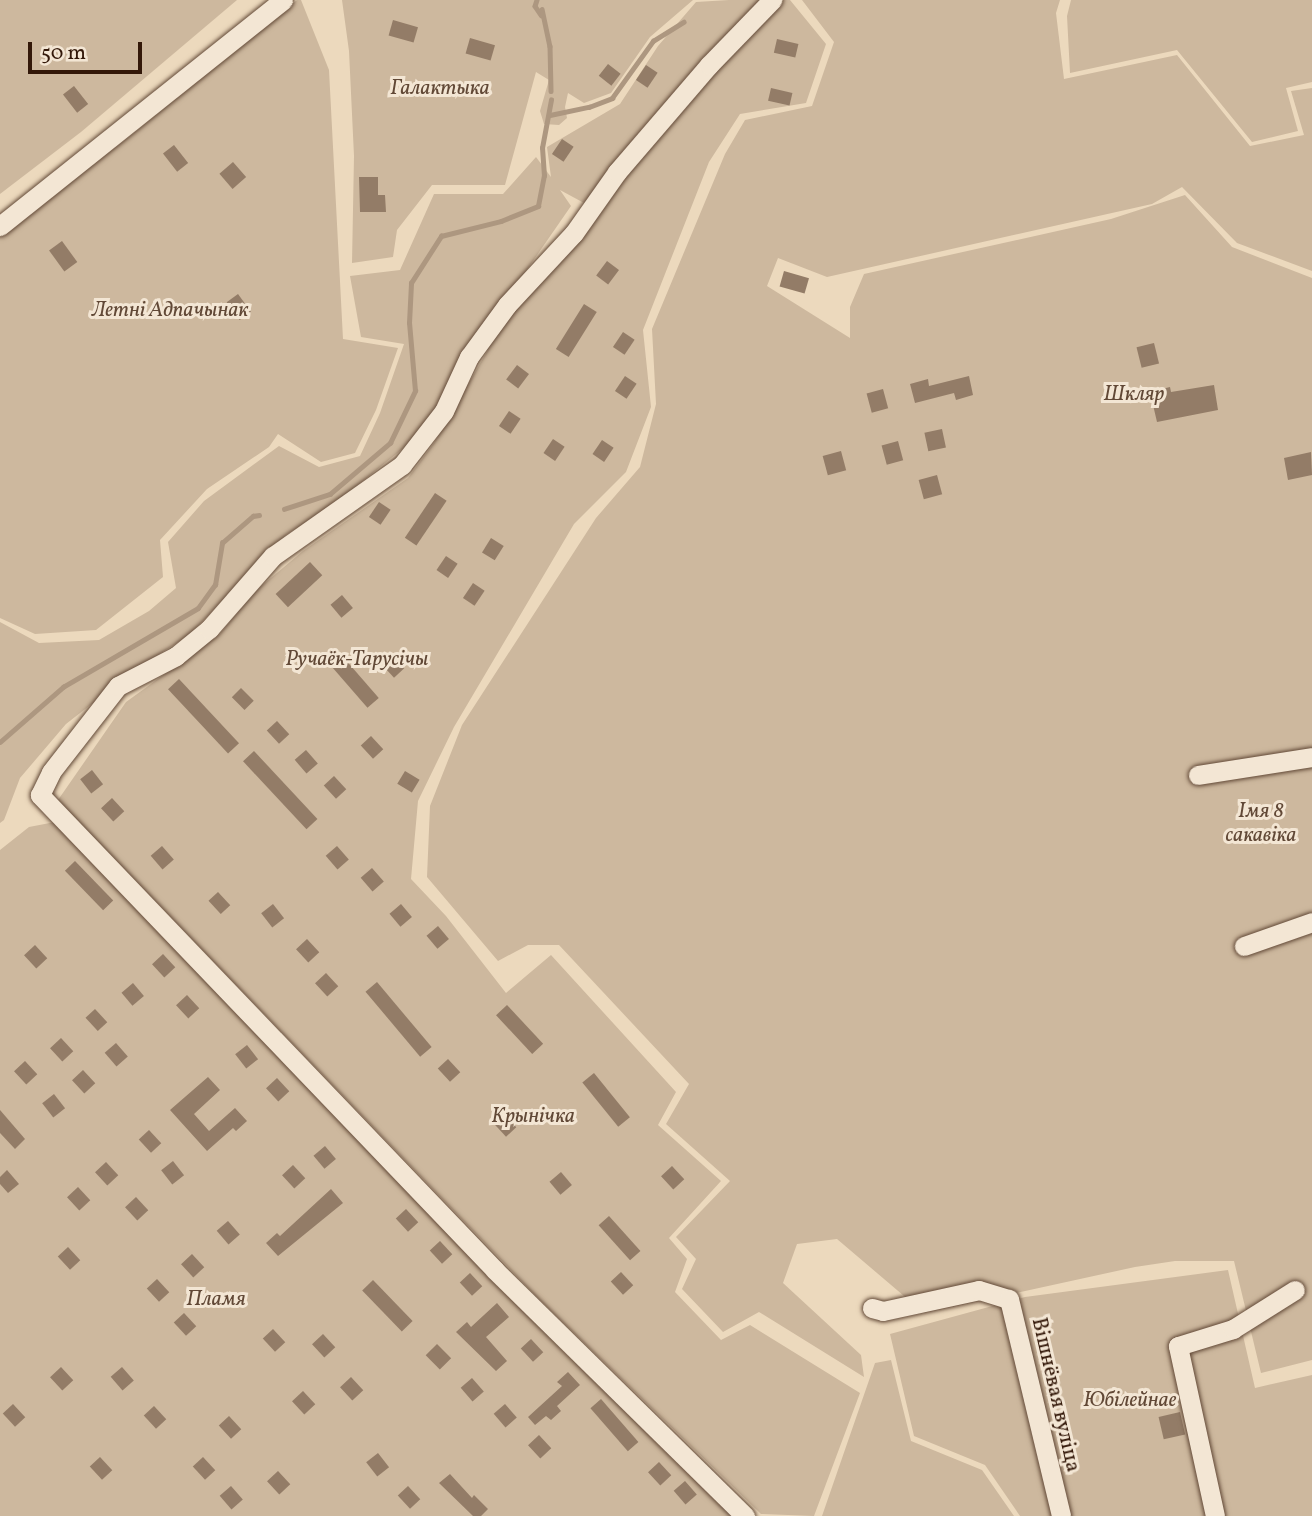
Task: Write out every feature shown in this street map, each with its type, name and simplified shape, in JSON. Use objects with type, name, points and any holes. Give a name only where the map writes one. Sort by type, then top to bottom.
[{"type":"street","points":[[0,226],[283,0]]},
{"type":"street","points":[[745,1516],[495,1270],[40,795],[51,772],[118,686],[176,656],[209,629],[273,556],[402,465],[444,411],[470,357],[508,305],[574,233],[617,172],[709,65],[772,0]]},
{"type":"street","points":[[1198,775],[1312,757]]},
{"type":"street","points":[[1244,946],[1312,922]]},
{"type":"street","name":"Вішнёвая вуліца","points":[[872,1308],[883,1311],[979,1290],[1009,1299],[1061,1516]]},
{"type":"street","points":[[1215,1516],[1178,1346],[1233,1329],[1294,1290]]},
{"type":"green space","points":[[0,0],[237,0],[81,132],[0,194]]},
{"type":"green space","name":"Летні Адпачынак","points":[[297,0],[301,0],[329,70],[343,339],[398,348],[376,410],[355,453],[321,462],[278,434],[269,447],[207,489],[160,540],[163,577],[96,630],[35,634],[0,618],[0,235],[129,137]]},
{"type":"green space","name":"Галактыка","points":[[342,0],[693,0],[650,37],[611,93],[584,103],[568,93],[565,107],[567,118],[559,125],[544,124],[540,111],[549,80],[536,72],[505,185],[432,185],[397,230],[393,257],[352,263],[354,156],[349,51]]},
{"type":"green space","points":[[790,0],[826,44],[806,103],[740,114],[709,162],[643,330],[651,407],[626,472],[574,524],[454,727],[418,801],[411,879],[446,916],[506,993],[551,955],[676,1092],[658,1125],[721,1181],[669,1238],[687,1259],[675,1292],[721,1340],[750,1325],[860,1393],[814,1516],[761,1514],[537,1297],[58,800],[126,702],[220,634],[253,593],[303,551],[408,478],[434,443],[488,350],[472,345],[436,411],[411,442],[328,509],[287,534],[189,635],[139,667],[66,724],[20,778],[4,820],[0,823],[0,622],[39,643],[99,640],[149,611],[176,588],[168,542],[204,501],[279,446],[319,467],[360,456],[380,413],[404,344],[361,337],[350,276],[400,270],[434,194],[503,194],[536,157],[551,177],[547,147],[620,104],[658,46],[696,2]],"holes":[[[560,190],[597,210],[508,297],[571,206]]]},
{"type":"green space","points":[[802,0],[1060,0],[1056,13],[1064,79],[1177,55],[1250,146],[1304,135],[1291,91],[1312,88],[1312,271],[1237,243],[1182,187],[1152,204],[827,277],[778,258],[767,286],[850,338],[850,307],[864,274],[1111,219],[1185,195],[1232,247],[1312,278],[1312,1360],[1261,1373],[1234,1261],[1175,1261],[1135,1267],[924,1313],[837,1239],[797,1244],[783,1283],[861,1355],[864,1377],[759,1312],[723,1332],[682,1289],[696,1259],[676,1237],[730,1181],[666,1124],[689,1084],[559,945],[528,945],[498,961],[427,877],[430,806],[462,725],[596,518],[640,467],[656,404],[652,329],[725,154],[745,120],[812,106],[834,42]]},
{"type":"green space","points":[[1071,0],[1312,0],[1312,82],[1286,88],[1298,131],[1252,142],[1177,50],[1070,73],[1067,16]]},
{"type":"green space","name":"Пламя","points":[[55,822],[566,1354],[735,1514],[733,1516],[0,1516],[0,850],[29,827]]},
{"type":"green space","name":"Юбілейнае","points":[[1228,1270],[1255,1388],[1312,1375],[1312,1516],[1020,1516],[985,1465],[914,1436],[890,1334],[1025,1297]]},
{"type":"green space","points":[[891,1360],[911,1441],[982,1470],[1014,1516],[822,1516],[875,1363]]},
{"type":"building","points":[[393,20],[418,27],[414,43],[389,35]]},
{"type":"building","points":[[470,38],[495,45],[491,61],[466,53]]},
{"type":"building","points":[[777,39],[798,44],[795,58],[774,53]]},
{"type":"building","points":[[608,64],[621,74],[611,86],[599,76]]},
{"type":"building","points":[[646,65],[658,73],[648,88],[636,80]]},
{"type":"building","points":[[74,86],[88,104],[77,113],[63,95]]},
{"type":"building","points":[[771,88],[792,93],[790,106],[768,101]]},
{"type":"building","points":[[562,139],[574,147],[564,162],[552,154]]},
{"type":"building","points":[[174,145],[188,163],[177,172],[163,154]]},
{"type":"building","points":[[233,162],[246,177],[233,189],[219,174]]},
{"type":"building","points":[[359,177],[378,177],[378,195],[385,195],[386,212],[360,212]]},
{"type":"building","points":[[62,241],[77,262],[64,271],[49,250]]},
{"type":"building","points":[[607,261],[619,270],[608,284],[596,275]]},
{"type":"building","points":[[784,271],[809,278],[805,294],[780,286]]},
{"type":"building","points":[[238,294],[251,312],[240,320],[227,302]]},
{"type":"building","points":[[584,304],[597,312],[569,357],[556,349]]},
{"type":"building","points":[[623,332],[635,340],[625,355],[613,347]]},
{"type":"building","points":[[1154,343],[1159,363],[1142,368],[1137,347]]},
{"type":"building","points":[[517,365],[529,374],[518,388],[506,379]]},
{"type":"building","points":[[625,376],[637,384],[627,399],[615,391]]},
{"type":"building","points":[[969,376],[973,395],[956,400],[954,393],[915,403],[910,384],[928,379],[929,386]]},
{"type":"building","points":[[1214,385],[1218,410],[1157,422],[1150,392],[1170,387],[1171,392]]},
{"type":"building","points":[[883,389],[888,408],[872,413],[867,393]]},
{"type":"building","points":[[509,411],[521,419],[511,434],[499,426]]},
{"type":"building","points":[[942,429],[946,448],[928,451],[924,433]]},
{"type":"building","points":[[553,439],[565,447],[555,461],[543,453]]},
{"type":"building","points":[[602,440],[614,448],[604,462],[592,454]]},
{"type":"building","points":[[898,441],[903,460],[887,465],[882,445]]},
{"type":"building","points":[[841,451],[846,470],[828,475],[823,456]]},
{"type":"building","points":[[1311,452],[1312,475],[1288,480],[1284,458]]},
{"type":"building","points":[[937,475],[942,494],[924,499],[919,480]]},
{"type":"building","points":[[435,493],[447,501],[416,546],[405,538]]},
{"type":"building","points":[[379,502],[391,510],[381,525],[369,517]]},
{"type":"building","points":[[491,538],[504,546],[495,560],[482,552]]},
{"type":"building","points":[[446,556],[458,564],[448,578],[436,570]]},
{"type":"building","points":[[310,562],[322,575],[288,607],[276,594]]},
{"type":"building","points":[[473,583],[485,591],[475,606],[463,598]]},
{"type":"building","points":[[342,595],[353,608],[341,618],[331,605]]},
{"type":"building","points":[[392,655],[404,668],[394,678],[382,665]]},
{"type":"building","points":[[344,658],[379,698],[367,708],[333,668]]},
{"type":"building","points":[[179,679],[239,743],[228,754],[168,689]]},
{"type":"building","points":[[241,688],[254,701],[245,710],[232,697]]},
{"type":"building","points":[[277,721],[289,734],[279,744],[267,731]]},
{"type":"building","points":[[371,736],[383,749],[373,759],[361,746]]},
{"type":"building","points":[[306,750],[318,764],[306,773],[295,760]]},
{"type":"building","points":[[254,751],[317,819],[306,829],[243,761]]},
{"type":"building","points":[[92,770],[103,784],[91,793],[80,779]]},
{"type":"building","points":[[405,771],[420,780],[412,793],[397,784]]},
{"type":"building","points":[[334,776],[346,789],[336,799],[324,786]]},
{"type":"building","points":[[112,798],[124,811],[113,821],[101,808]]},
{"type":"building","points":[[162,846],[174,860],[162,869],[151,856]]},
{"type":"building","points":[[337,846],[349,860],[337,869],[326,856]]},
{"type":"building","points":[[75,861],[113,901],[103,910],[65,871]]},
{"type":"building","points":[[372,868],[384,882],[372,891],[361,878]]},
{"type":"building","points":[[218,892],[230,905],[221,914],[208,901]]},
{"type":"building","points":[[273,904],[284,918],[272,927],[261,913]]},
{"type":"building","points":[[401,904],[412,917],[400,927],[390,914]]},
{"type":"building","points":[[438,926],[449,939],[437,949],[427,936]]},
{"type":"building","points":[[307,939],[319,952],[308,962],[296,949]]},
{"type":"building","points":[[35,945],[47,958],[36,968],[24,955]]},
{"type":"building","points":[[163,954],[175,967],[164,977],[152,964]]},
{"type":"building","points":[[326,973],[338,986],[327,996],[315,983]]},
{"type":"building","points":[[377,982],[432,1047],[420,1057],[366,992]]},
{"type":"building","points":[[133,983],[144,996],[132,1006],[122,993]]},
{"type":"building","points":[[187,995],[199,1008],[188,1018],[176,1005]]},
{"type":"building","points":[[507,1005],[543,1044],[532,1054],[496,1015]]},
{"type":"building","points":[[95,1009],[107,1022],[98,1031],[85,1018]]},
{"type":"building","points":[[61,1038],[73,1051],[62,1061],[50,1048]]},
{"type":"building","points":[[116,1043],[128,1057],[116,1066],[105,1053]]},
{"type":"building","points":[[247,1045],[258,1059],[246,1068],[235,1054]]},
{"type":"building","points":[[448,1059],[460,1072],[450,1082],[438,1069]]},
{"type":"building","points":[[25,1061],[37,1074],[26,1084],[14,1071]]},
{"type":"building","points":[[83,1070],[95,1083],[84,1093],[72,1080]]},
{"type":"building","points":[[594,1073],[630,1117],[618,1127],[582,1082]]},
{"type":"building","points":[[208,1077],[220,1090],[194,1114],[209,1131],[235,1108],[247,1121],[236,1131],[233,1128],[207,1151],[170,1110]]},
{"type":"building","points":[[277,1078],[289,1091],[278,1101],[266,1088]]},
{"type":"building","points":[[54,1094],[65,1108],[53,1117],[42,1103]]},
{"type":"building","points":[[0,1110],[25,1139],[15,1149],[0,1133]]},
{"type":"building","points":[[504,1114],[516,1127],[506,1137],[494,1124]]},
{"type":"building","points":[[149,1130],[161,1143],[151,1153],[139,1140]]},
{"type":"building","points":[[325,1146],[336,1159],[324,1169],[314,1156]]},
{"type":"building","points":[[173,1161],[184,1175],[172,1184],[161,1170]]},
{"type":"building","points":[[106,1162],[118,1175],[107,1185],[95,1172]]},
{"type":"building","points":[[293,1165],[305,1178],[294,1188],[282,1175]]},
{"type":"building","points":[[672,1166],[684,1179],[673,1189],[661,1176]]},
{"type":"building","points":[[7,1170],[19,1184],[8,1193],[0,1184],[0,1177]]},
{"type":"building","points":[[561,1172],[572,1185],[560,1195],[550,1182]]},
{"type":"building","points":[[78,1187],[90,1200],[79,1210],[67,1197]]},
{"type":"building","points":[[331,1189],[343,1203],[278,1256],[266,1243],[277,1233],[280,1236]]},
{"type":"building","points":[[136,1197],[148,1210],[137,1220],[125,1207]]},
{"type":"building","points":[[406,1209],[418,1222],[408,1232],[396,1219]]},
{"type":"building","points":[[609,1216],[640,1251],[630,1260],[599,1225]]},
{"type":"building","points":[[228,1221],[240,1235],[228,1244],[217,1231]]},
{"type":"building","points":[[440,1241],[452,1254],[442,1264],[430,1251]]},
{"type":"building","points":[[68,1247],[80,1260],[70,1270],[58,1257]]},
{"type":"building","points":[[192,1254],[204,1267],[193,1277],[181,1264]]},
{"type":"building","points":[[621,1272],[633,1285],[623,1295],[611,1282]]},
{"type":"building","points":[[470,1273],[482,1286],[472,1296],[460,1283]]},
{"type":"building","points":[[157,1279],[169,1292],[159,1302],[147,1289]]},
{"type":"building","points":[[373,1280],[413,1321],[402,1331],[362,1290]]},
{"type":"building","points":[[497,1303],[509,1317],[486,1337],[507,1361],[496,1371],[456,1332],[467,1322],[471,1327]]},
{"type":"building","points":[[184,1313],[196,1326],[186,1336],[174,1323]]},
{"type":"building","points":[[273,1329],[285,1342],[275,1352],[263,1339]]},
{"type":"building","points":[[323,1334],[335,1347],[324,1357],[312,1344]]},
{"type":"building","points":[[531,1339],[543,1352],[533,1362],[521,1349]]},
{"type":"building","points":[[437,1344],[451,1358],[440,1369],[426,1355]]},
{"type":"building","points":[[61,1367],[73,1380],[62,1390],[50,1377]]},
{"type":"building","points":[[122,1367],[134,1381],[122,1390],[111,1377]]},
{"type":"building","points":[[568,1372],[580,1385],[557,1406],[561,1411],[551,1420],[546,1416],[535,1425],[528,1417],[562,1386],[557,1382]]},
{"type":"building","points":[[351,1377],[363,1390],[352,1400],[340,1387]]},
{"type":"building","points":[[472,1378],[484,1392],[472,1401],[461,1388]]},
{"type":"building","points":[[303,1391],[315,1404],[304,1414],[292,1401]]},
{"type":"building","points":[[601,1399],[638,1442],[628,1451],[590,1408]]},
{"type":"building","points":[[13,1404],[25,1417],[15,1427],[3,1414]]},
{"type":"building","points":[[505,1404],[517,1418],[505,1427],[494,1414]]},
{"type":"building","points":[[154,1406],[166,1419],[156,1429],[144,1416]]},
{"type":"building","points":[[1180,1412],[1185,1434],[1164,1439],[1159,1417]]},
{"type":"building","points":[[229,1416],[241,1429],[231,1439],[219,1426]]},
{"type":"building","points":[[539,1435],[551,1448],[540,1458],[528,1445]]},
{"type":"building","points":[[378,1453],[389,1467],[377,1476],[366,1462]]},
{"type":"building","points":[[100,1457],[112,1470],[102,1480],[90,1467]]},
{"type":"building","points":[[203,1457],[215,1470],[205,1480],[193,1467]]},
{"type":"building","points":[[659,1462],[671,1475],[660,1485],[648,1472]]},
{"type":"building","points":[[278,1471],[290,1484],[279,1494],[267,1481]]},
{"type":"building","points":[[450,1474],[472,1498],[474,1495],[488,1509],[481,1516],[473,1516],[439,1483]]},
{"type":"building","points":[[685,1481],[697,1495],[685,1504],[674,1491]]},
{"type":"building","points":[[231,1486],[243,1500],[231,1509],[220,1496]]},
{"type":"building","points":[[408,1486],[420,1499],[410,1509],[398,1496]]},
{"type":"waterway","points":[[537,0],[535,6],[541,15]]},
{"type":"waterway","points":[[542,9],[550,46],[551,91]]},
{"type":"waterway","points":[[550,115],[589,107],[612,98],[653,41],[683,22]]},
{"type":"waterway","points":[[284,509],[330,494],[390,443],[415,391],[409,323],[411,283],[441,236],[501,221],[538,206],[544,176],[542,148],[551,100]]},
{"type":"waterway","points":[[0,742],[63,687],[198,608],[215,585],[222,543],[253,516],[259,515]]},
{"type":"park label","name":"Шкляр","points":[[1134,395]]},
{"type":"park label","name":"Ручаёк-Тарусічы","points":[[357,660]]},
{"type":"park label","name":"Імя 8 сакавіка","points":[[1261,824]]},
{"type":"park label","name":"Крынічка","points":[[533,1117]]}]
